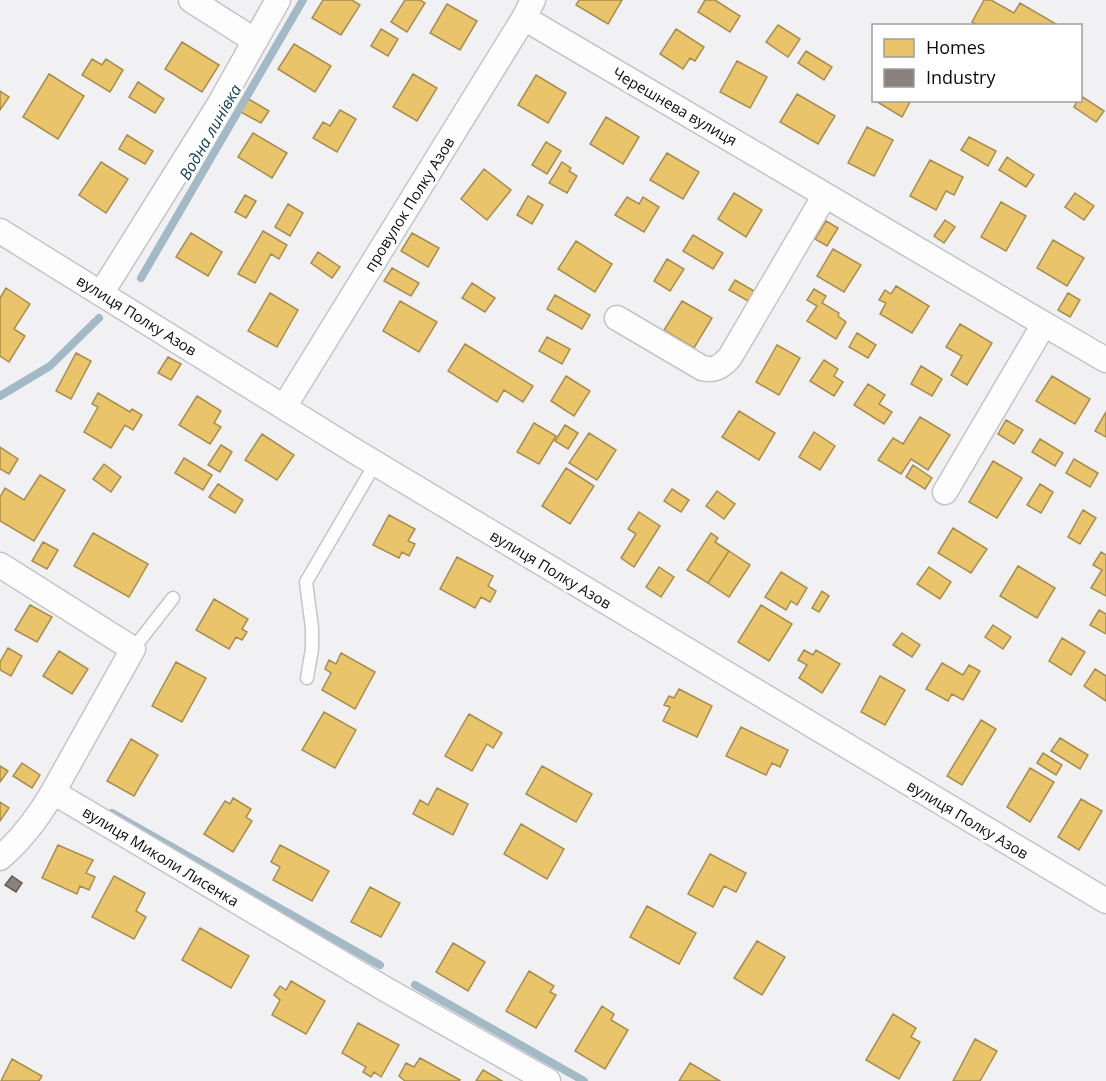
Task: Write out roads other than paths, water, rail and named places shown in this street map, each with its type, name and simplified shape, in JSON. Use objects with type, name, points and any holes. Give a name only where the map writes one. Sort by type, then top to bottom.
[{"type":"street","points":[[191,0],[254,40]]},
{"type":"street","points":[[102,292],[219,105],[278,0]]},
{"type":"street","name":"Черешнева вулиця","points":[[529,9],[825,195],[1106,360]]},
{"type":"street","name":"провулок Полку Азов","points":[[284,407],[529,9]]},
{"type":"street","points":[[617,318],[702,368],[718,369],[730,357],[825,195]]},
{"type":"street","name":"вулиця Полку Азов","points":[[0,231],[102,292],[375,464],[1106,901]]},
{"type":"street","points":[[945,492],[1044,324]]},
{"type":"street","points":[[0,565],[133,649],[34,823],[0,858]]},
{"type":"street","name":"вулиця Миколи Лисенка","points":[[53,792],[375,983],[548,1081]]},
{"type":"lane","points":[[307,678],[312,649],[312,628],[306,582],[375,464]]},
{"type":"lane","points":[[133,649],[173,598]]},
{"type":"waterway","name":"Водна линівка","points":[[141,278],[303,0]]},
{"type":"waterway","name":"Водна линівка","points":[[0,396],[50,366],[99,318]]},
{"type":"waterway","points":[[112,813],[380,965]]},
{"type":"waterway","points":[[415,985],[584,1081]]}]
